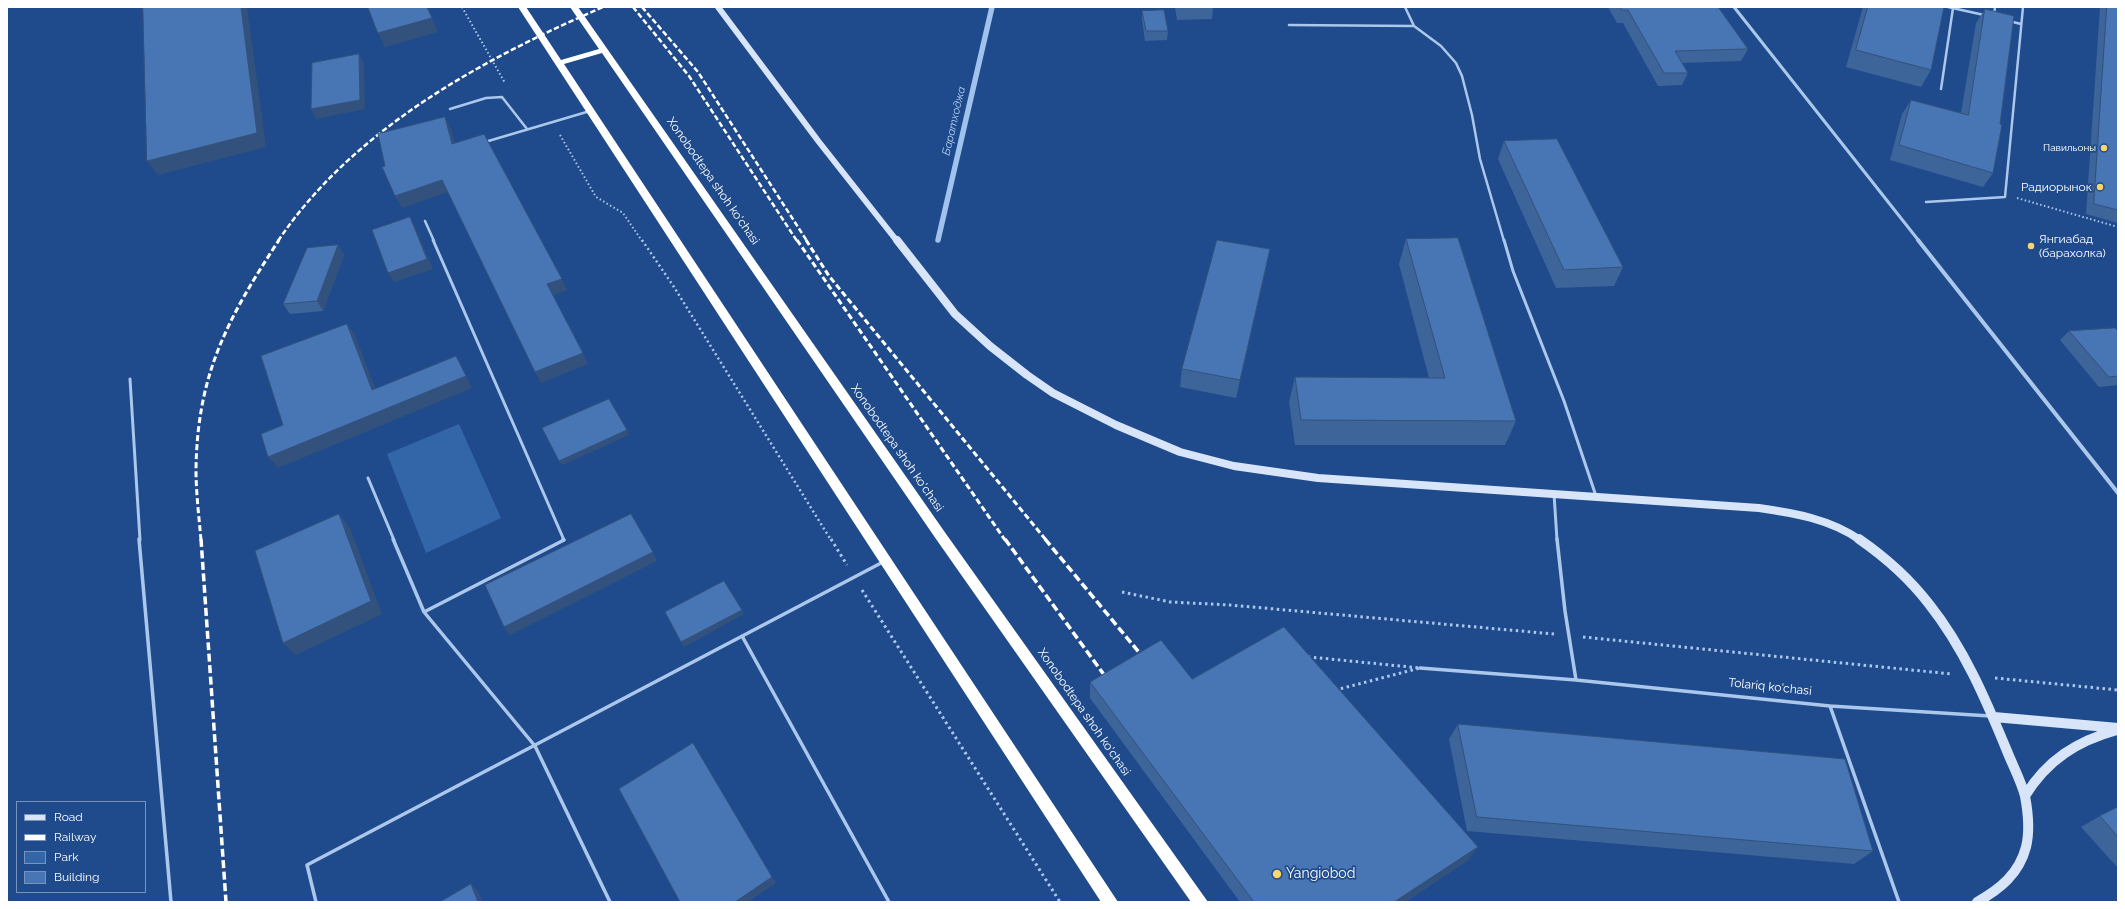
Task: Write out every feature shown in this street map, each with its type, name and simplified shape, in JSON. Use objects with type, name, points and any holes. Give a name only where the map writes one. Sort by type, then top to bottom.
[{"type":"highway","points":[[522,7],[1110,902]]},
{"type":"highway","name":"Xonobodtepa shoh ko'chasi","points":[[574,7],[940,535],[1200,902]]},
{"type":"highway","points":[[559,63],[604,50]]},
{"type":"street","points":[[718,7],[819,142],[955,314],[980,338],[1051,392],[1154,443],[1199,458],[1242,467],[1319,478],[1596,496],[1774,510],[1806,516],[1835,526],[1862,541],[1903,573],[1940,618],[1975,676],[1994,717],[2025,796],[2027,836],[2024,854],[2018,869],[2007,883],[1992,895],[1977,902]]},
{"type":"street","points":[[1734,7],[2118,493]]},
{"type":"street","name":"Tolariq ko'chasi","points":[[1994,717],[2118,729]]},
{"type":"street","name":"Tolariq ko'chasi","points":[[2025,796],[2035,779],[2056,758],[2081,742],[2118,729]]},
{"type":"lane","points":[[1405,7],[1414,26],[1441,46],[1456,63],[1462,76],[1472,115],[1480,159],[1513,271],[1564,401],[1596,496]]},
{"type":"lane","points":[[1948,7],[1987,16]]},
{"type":"lane","points":[[1994,18],[1995,7]]},
{"type":"lane","points":[[1926,202],[2005,197],[2023,7]]},
{"type":"lane","points":[[1941,89],[1953,8]]},
{"type":"lane","points":[[2008,21],[2021,24]]},
{"type":"lane","points":[[1289,25],[1414,26]]},
{"type":"lane","points":[[450,109],[486,98],[502,97],[528,129]]},
{"type":"lane","points":[[478,144],[590,111]]},
{"type":"lane","points":[[424,612],[564,540],[425,221]]},
{"type":"lane","points":[[130,379],[141,564],[171,902]]},
{"type":"lane","points":[[368,478],[424,612],[535,746],[610,902]]},
{"type":"lane","points":[[1554,494],[1557,545],[1568,635],[1576,680]]},
{"type":"lane","points":[[316,902],[307,866],[886,560]]},
{"type":"lane","points":[[742,636],[889,902]]},
{"type":"lane","name":"Tolariq ko'chasi","points":[[1420,668],[1576,680],[1830,706],[1994,717]]},
{"type":"lane","points":[[1830,706],[1899,902]]},
{"type":"path","points":[[462,7],[507,86]]},
{"type":"path","points":[[554,134],[561,136],[567,150],[596,197],[623,213],[731,376],[854,577],[1060,902]]},
{"type":"path","points":[[2017,198],[2118,227]]},
{"type":"path","points":[[1122,592],[1170,602],[1237,606],[1568,635],[2118,690]]},
{"type":"path","points":[[1290,655],[1405,666],[1420,668],[1324,693],[1290,655]]},
{"type":"green space","points":[[459,424],[501,518],[426,553],[387,454]]},
{"type":"building","points":[[143,7],[241,7],[257,133],[147,161]]},
{"type":"building","points":[[368,7],[427,7],[432,18],[378,33]]},
{"type":"building","points":[[1620,7],[1718,7],[1748,49],[1675,51],[1688,73],[1664,73],[1628,10],[1622,10]]},
{"type":"building","points":[[1868,7],[1944,7],[1931,70],[1856,50]]},
{"type":"building","name":"Павильоны","points":[[2107,7],[2118,7],[2118,210],[2094,204]]},
{"type":"building","points":[[1985,9],[2014,16],[2000,124],[2002,125],[1993,173],[1899,145],[1911,100],[1968,115]]},
{"type":"building","points":[[1164,10],[1168,31],[1146,31],[1142,11]]},
{"type":"building","points":[[359,54],[360,100],[311,109],[312,63]]},
{"type":"building","points":[[445,117],[452,144],[484,134],[562,279],[547,284],[583,353],[535,372],[442,180],[395,196],[382,167],[385,166],[378,134]]},
{"type":"building","points":[[1557,139],[1623,267],[1564,270],[1504,141]]},
{"type":"building","points":[[410,217],[427,259],[388,273],[372,230]]},
{"type":"building","points":[[1458,238],[1516,421],[1301,420],[1295,377],[1445,378],[1406,239]]},
{"type":"building","points":[[1217,240],[1270,249],[1240,380],[1182,369]]},
{"type":"building","points":[[338,245],[317,301],[283,304],[307,248]]},
{"type":"building","points":[[347,324],[372,390],[456,356],[466,376],[268,457],[261,434],[283,425],[261,356]]},
{"type":"building","points":[[2115,328],[2118,331],[2118,376],[2109,377],[2069,331]]},
{"type":"building","points":[[609,399],[627,430],[559,461],[542,428]]},
{"type":"building","points":[[339,514],[371,601],[283,643],[255,551]]},
{"type":"building","points":[[631,514],[653,552],[504,627],[485,585]]},
{"type":"building","points":[[724,581],[742,610],[681,642],[665,612]]},
{"type":"building","points":[[1284,627],[1478,847],[1394,902],[1254,902],[1090,682],[1161,640],[1192,679]]},
{"type":"building","points":[[1458,724],[1845,759],[1873,851],[1477,817]]},
{"type":"building","points":[[693,743],[772,877],[735,902],[680,902],[619,789]]},
{"type":"building","points":[[2118,807],[2118,837],[2100,816]]},
{"type":"building","points":[[471,884],[478,902],[440,902]]},
{"type":"waterway","name":"Баратходжа","points":[[938,240],[992,7]]},
{"type":"railway","points":[[278,241],[309,201],[344,164],[382,131],[467,74],[558,27],[603,7]]},
{"type":"railway","points":[[633,7],[689,76],[797,241]]},
{"type":"railway","points":[[642,7],[698,72],[807,241]]},
{"type":"railway","points":[[201,540],[196,470],[202,405],[209,376],[219,348],[231,322],[245,295],[279,240]]},
{"type":"railway","points":[[797,240],[1005,540]]},
{"type":"railway","points":[[806,240],[829,276],[1046,540]]},
{"type":"railway","points":[[201,539],[226,902]]},
{"type":"railway","points":[[1005,539],[1110,683]]},
{"type":"railway","points":[[1045,539],[1147,662]]},
{"type":"place","name":"Павильоны","points":[[2104,148]]},
{"type":"place","name":"Радиорынок","points":[[2100,187]]},
{"type":"place","name":"Янгиабад (барахолка)","points":[[2031,246]]},
{"type":"place","name":"Yangiobod","points":[[1277,874]]}]
